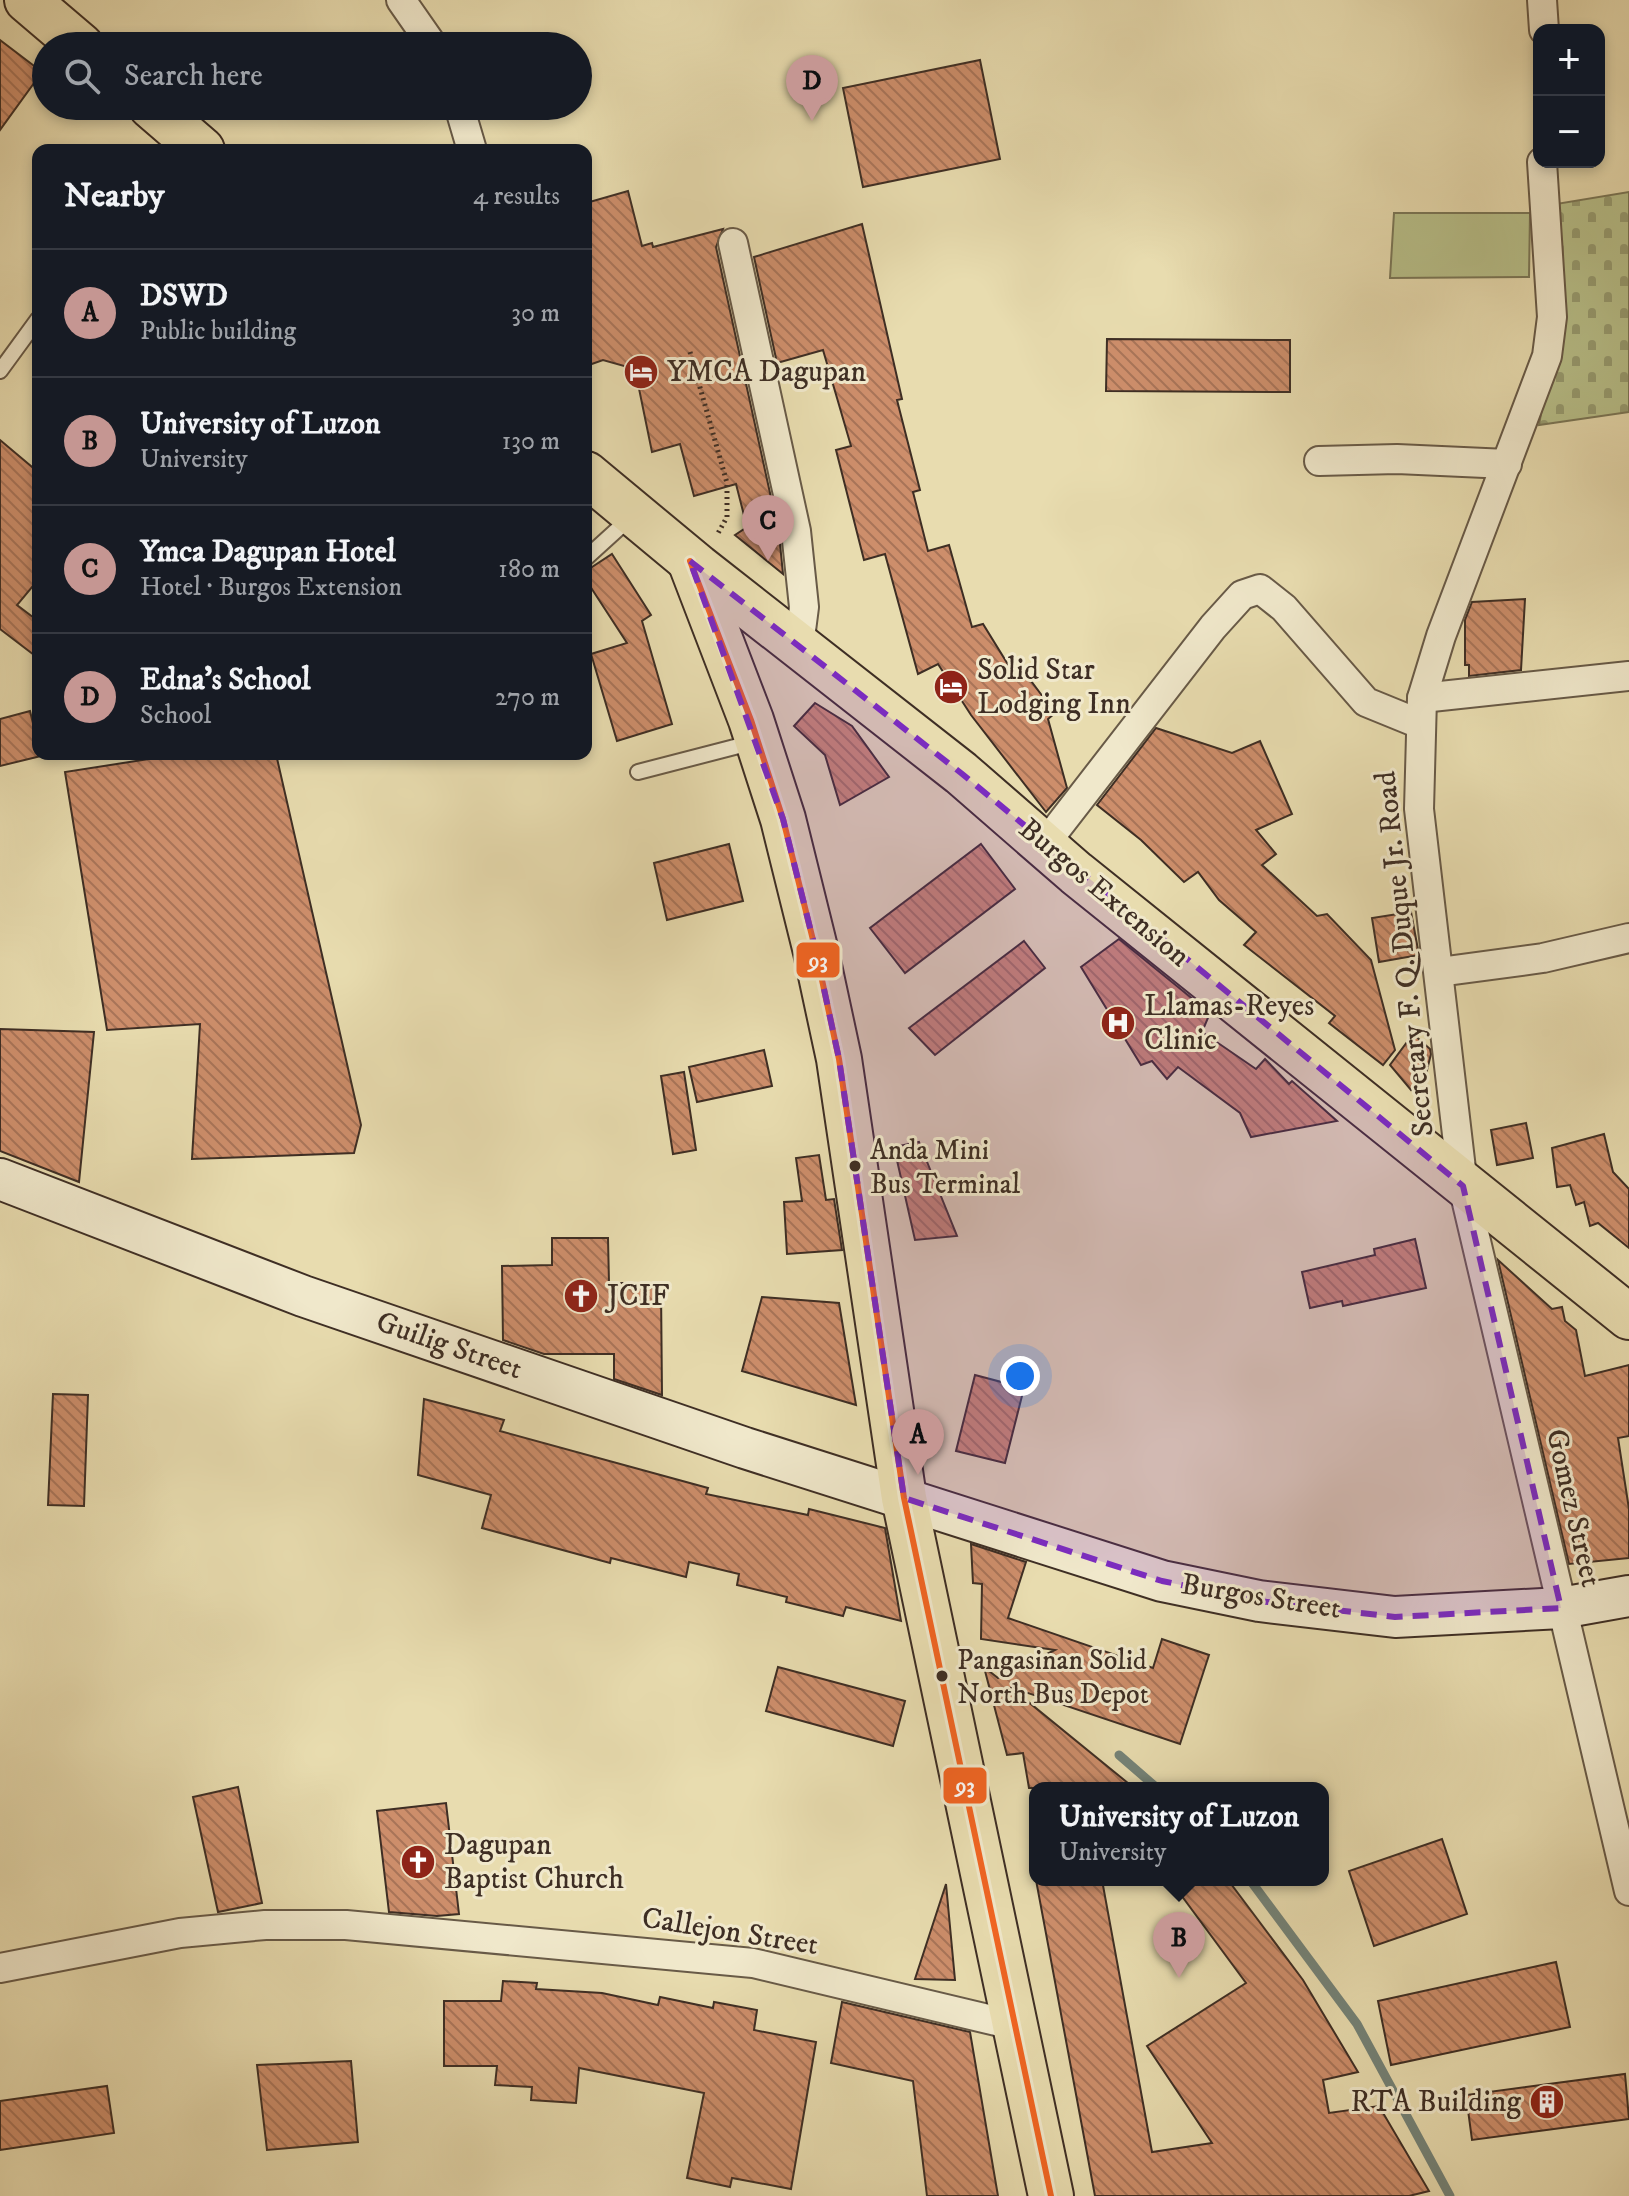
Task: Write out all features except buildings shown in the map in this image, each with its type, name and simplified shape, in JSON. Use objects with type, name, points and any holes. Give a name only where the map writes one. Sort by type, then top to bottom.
[{"type":"main road","points":[[27,0],[65,32]]},
{"type":"main road","name":"Burgos Extension","points":[[592,479],[694,564],[995,800],[1044,845],[1629,1317]]},
{"type":"main road","points":[[694,564],[758,741],[787,834],[839,1059],[904,1498],[1051,2196]]},
{"type":"street","points":[[401,0],[423,32]]},
{"type":"street","points":[[1542,0],[1544,24]]},
{"type":"street","points":[[463,120],[470,144]]},
{"type":"street","name":"Secretary F. Q. Duque Jr. Road","points":[[1463,1186],[1419,809],[1421,711],[1441,636],[1547,356],[1550,330],[1542,168]]},
{"type":"street","points":[[733,243],[796,531],[804,607],[799,646]]},
{"type":"street","points":[[1319,461],[1397,459],[1507,464]]},
{"type":"street","points":[[1044,845],[1213,627],[1242,595],[1260,589],[1284,608],[1366,702],[1421,711],[1629,676]]},
{"type":"street","points":[[1439,972],[1543,958],[1629,938]]},
{"type":"street","name":"Guilig Street","points":[[0,1179],[303,1296],[745,1448],[904,1498]]},
{"type":"street","name":"Gomez Street","points":[[1463,1186],[1629,1891]]},
{"type":"street","name":"Burgos Street","points":[[904,1498],[1162,1581],[1259,1601],[1395,1617],[1561,1608],[1629,1596]]},
{"type":"street","name":"Callejon Street","points":[[0,1968],[180,1933],[265,1925],[346,1925],[753,1963],[1017,2026]]},
{"type":"lane","points":[[0,371],[32,327]]},
{"type":"lane","points":[[592,552],[634,514]]},
{"type":"lane","points":[[638,772],[758,741]]},
{"type":"path","points":[[690,352],[727,483],[727,517],[694,564]]},
{"type":"highlighted area","points":[[690,561],[961,773],[1463,1186],[1561,1608],[1395,1617],[1259,1601],[1162,1581],[904,1498],[839,1059],[816,952],[783,819]]},
{"type":"green space","points":[[1629,192],[1629,412],[1539,425],[1558,319],[1556,204]]},
{"type":"green space","points":[[1394,213],[1530,213],[1529,277],[1390,278]]},
{"type":"waterway","points":[[1119,1755],[1150,1782]]},
{"type":"waterway","points":[[1254,1886],[1357,2024],[1450,2196]]},
{"type":"transit line","name":"93","points":[[690,561],[751,720],[783,819],[816,952],[839,1059],[904,1498],[1051,2196]]},
{"type":"place","name":"Edna's School","points":[[812,121]]},
{"type":"place","name":"YMCA Dagupan","points":[[641,372]]},
{"type":"place","name":"Ymca Dagupan Hotel","points":[[768,561]]},
{"type":"place","name":"Solid Star Lodging Inn","points":[[951,687]]},
{"type":"place","name":"Llamas-Reyes Clinic","points":[[1118,1023]]},
{"type":"place","name":"Anda Mini Bus Terminal","points":[[855,1166]]},
{"type":"place","name":"JCIF","points":[[581,1296]]},
{"type":"place","name":"DSWD","points":[[918,1475]]},
{"type":"place","name":"Pangasinan Solid North Bus Depot","points":[[942,1676]]},
{"type":"place","name":"Dagupan Baptist Church","points":[[418,1862]]},
{"type":"place","name":"University of Luzon","points":[[1179,1978]]},
{"type":"place","name":"RTA Building","points":[[1547,2102]]}]
